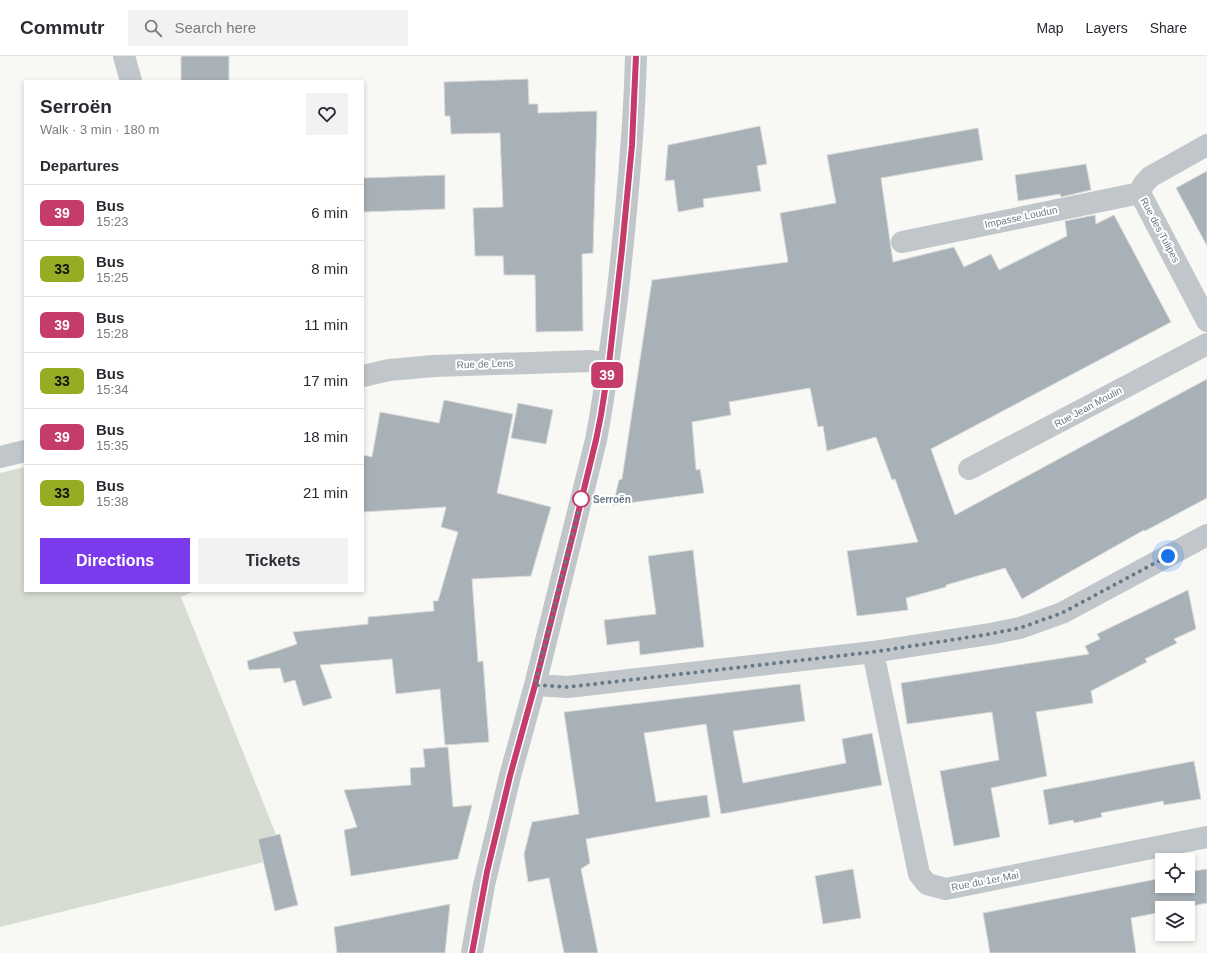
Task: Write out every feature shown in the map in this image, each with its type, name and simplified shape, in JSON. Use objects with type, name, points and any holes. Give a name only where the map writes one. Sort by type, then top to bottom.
[{"type":"street","points":[[124,56],[131,80]]},
{"type":"street","points":[[472,953],[486,878],[510,776],[535,685],[596,440],[609,364],[622,249],[630,168],[636,56]]},
{"type":"street","name":"Rue des Tulipes","points":[[1207,145],[1150,177],[1143,185],[1140,193],[1207,320]]},
{"type":"street","name":"Impasse Loudun","points":[[902,242],[1140,193]]},
{"type":"street","name":"Rue Jean Moulin","points":[[969,469],[1207,344]]},
{"type":"street","name":"Rue de Lens","points":[[364,376],[389,370],[434,366],[591,361],[609,364]]},
{"type":"street","points":[[0,457],[24,452]]},
{"type":"street","points":[[535,685],[568,687],[873,652],[1020,628],[1062,613],[1207,535]]},
{"type":"street","name":"Rue du 1er Mai","points":[[873,652],[919,874],[927,884],[946,889],[1207,837]]},
{"type":"shaded area","points":[[24,467],[24,592],[192,592],[181,597],[285,857],[0,927],[0,473]]},
{"type":"building","points":[[181,56],[229,56],[229,80],[181,80]]},
{"type":"building","points":[[528,79],[529,104],[538,104],[538,113],[597,111],[593,253],[582,254],[583,331],[536,332],[535,275],[504,275],[503,256],[475,256],[473,208],[503,207],[500,133],[451,134],[450,116],[445,116],[444,82]]},
{"type":"building","points":[[760,126],[767,164],[757,166],[761,191],[703,199],[704,207],[678,212],[674,180],[665,181],[668,145]]},
{"type":"building","points":[[978,128],[983,160],[881,178],[893,262],[954,247],[964,267],[991,254],[999,270],[1067,236],[1065,221],[1095,215],[1096,224],[1114,215],[1171,322],[931,449],[955,515],[1207,379],[1207,498],[1145,531],[1144,530],[1022,599],[1005,568],[906,598],[908,610],[857,616],[847,551],[918,542],[895,479],[892,480],[876,437],[827,451],[823,426],[818,427],[810,388],[729,402],[731,415],[692,422],[696,470],[700,469],[704,493],[613,505],[619,480],[622,479],[652,280],[788,262],[780,213],[836,203],[827,155]]},
{"type":"building","points":[[1086,164],[1091,190],[1061,197],[1060,194],[1018,201],[1015,175]]},
{"type":"building","points":[[1207,171],[1207,246],[1176,188]]},
{"type":"building","points":[[445,175],[445,209],[364,212],[364,178]]},
{"type":"building","points":[[444,400],[513,414],[497,493],[551,507],[531,576],[472,579],[478,662],[483,661],[489,742],[445,745],[440,689],[396,694],[392,659],[320,665],[332,698],[303,706],[295,680],[284,683],[280,668],[249,670],[247,661],[297,644],[293,632],[368,624],[368,617],[434,611],[433,601],[438,601],[458,532],[441,527],[446,507],[364,512],[364,455],[372,457],[380,412],[439,423]]},
{"type":"building","points":[[518,403],[553,410],[546,444],[511,438]]},
{"type":"building","points":[[693,550],[704,647],[640,655],[639,641],[607,645],[604,620],[656,614],[648,556]]},
{"type":"building","points":[[1188,590],[1196,629],[1174,639],[1177,643],[1145,659],[1147,662],[1091,691],[1093,703],[1036,712],[1047,776],[991,788],[1000,837],[954,846],[940,771],[999,760],[992,712],[907,724],[901,683],[1089,654],[1085,646],[1100,639],[1097,634]]},
{"type":"building","points":[[800,684],[805,721],[733,731],[743,783],[846,763],[842,739],[872,733],[882,785],[721,814],[706,724],[644,733],[656,802],[707,795],[710,817],[586,839],[590,863],[581,869],[598,953],[564,953],[549,878],[528,882],[524,854],[532,822],[579,814],[564,712]]},
{"type":"building","points":[[448,747],[453,807],[472,805],[458,859],[351,876],[344,830],[357,827],[344,790],[411,785],[410,768],[425,767],[423,749]]},
{"type":"building","points":[[1194,761],[1201,799],[1164,805],[1163,801],[1101,813],[1102,817],[1074,823],[1073,820],[1049,825],[1043,790]]},
{"type":"building","points":[[280,834],[298,905],[275,911],[258,839]]},
{"type":"building","points":[[853,869],[861,918],[823,924],[815,876]]},
{"type":"building","points":[[1207,869],[1207,903],[1195,905],[1195,901],[1155,901],[1155,913],[1131,918],[1136,953],[990,953],[983,913],[1155,879],[1155,893],[1195,893],[1195,871]]},
{"type":"building","points":[[450,904],[445,953],[337,953],[334,927]]},
{"type":"bus line","name":"39","points":[[472,953],[484,885],[510,776],[535,685],[601,415],[609,364],[622,249],[632,145],[636,56]]},
{"type":"place","name":"Serroën","points":[[581,499]]},
{"type":"route","points":[[581,499],[535,685],[568,687],[858,654],[1020,628],[1062,613],[1168,556]]}]
